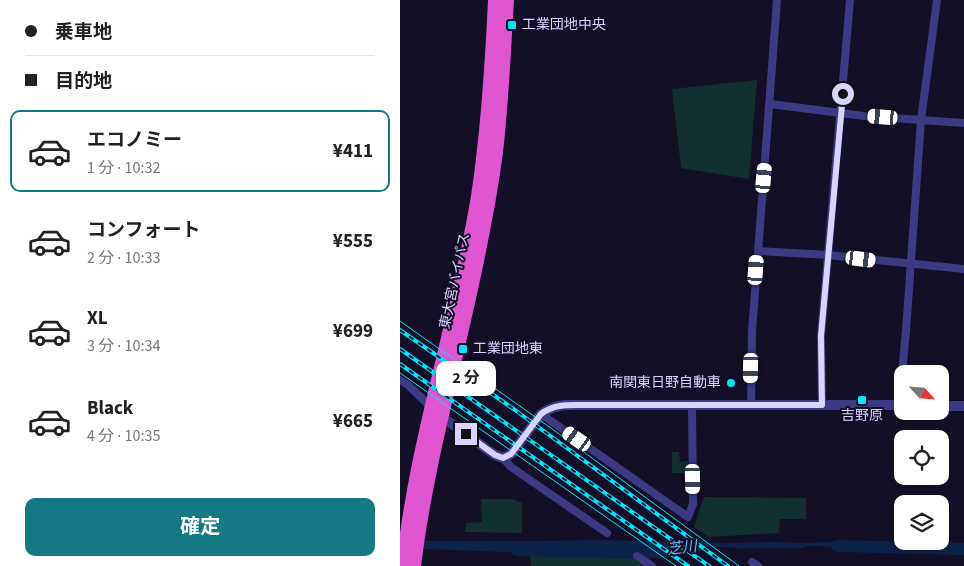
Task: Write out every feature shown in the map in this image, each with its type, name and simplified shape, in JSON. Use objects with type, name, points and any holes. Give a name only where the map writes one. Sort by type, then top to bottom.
[{"type":"highway","name":"東大宮バイパス","points":[[436,412],[478,196],[485,142],[495,0]]},
{"type":"highway","name":"東大宮バイパス","points":[[409,561],[408,533],[413,498],[473,280],[489,199],[497,143],[506,0]]},
{"type":"street","points":[[751,405],[752,332],[777,0]]},
{"type":"street","points":[[822,405],[821,336],[850,0]]},
{"type":"street","points":[[904,365],[921,120],[937,0]]},
{"type":"street","points":[[770,104],[841,113],[964,123]]},
{"type":"street","points":[[758,251],[828,255],[964,269]]},
{"type":"street","points":[[400,380],[408,385],[436,412],[495,455],[503,458],[511,467],[607,533]]},
{"type":"street","points":[[541,414],[688,517],[694,504],[692,405]]},
{"type":"street","points":[[503,458],[511,454],[541,414],[555,406],[894,405]]},
{"type":"street","points":[[949,406],[964,406]]},
{"type":"street","points":[[637,556],[652,566]]},
{"type":"green space","points":[[757,80],[749,179],[681,168],[672,89]]},
{"type":"green space","points":[[672,452],[679,452],[680,462],[688,461],[688,473],[672,473]]},
{"type":"green space","points":[[704,497],[806,498],[806,519],[780,519],[779,533],[709,537],[694,527]]},
{"type":"green space","points":[[481,499],[513,499],[522,503],[522,533],[465,532],[466,523],[482,522]]},
{"type":"green space","points":[[530,555],[642,556],[654,566],[531,566]]},
{"type":"water","points":[[400,541],[823,542],[894,543],[894,546],[808,546],[803,548],[743,549],[729,547],[619,547],[503,552],[400,548]]},
{"type":"water","points":[[949,543],[964,543],[964,545],[949,545]]},
{"type":"waterway","name":"芝川","points":[[517,550],[645,553],[699,546]]},
{"type":"waterway","name":"芝川","points":[[837,546],[964,549]]},
{"type":"tram line","points":[[400,321],[562,436],[739,566]]},
{"type":"tram line","points":[[400,373],[676,566]]},
{"type":"railway","points":[[400,330],[515,410],[728,566]]},
{"type":"railway","points":[[400,349],[709,566]]},
{"type":"railway","points":[[400,364],[688,566]]},
{"type":"place","name":"工業団地中央","points":[[512,25]]},
{"type":"place","name":"工業団地東","points":[[463,349]]},
{"type":"place","name":"南関東日野自動車","points":[[731,383]]},
{"type":"place","name":"吉野原","points":[[862,400]]},
{"type":"route","points":[[466,434],[495,455],[503,458],[511,454],[541,414],[555,406],[822,405],[821,336],[843,94]]}]
